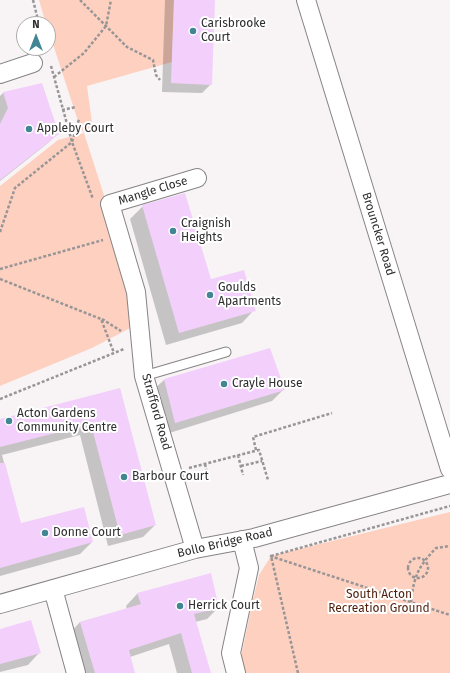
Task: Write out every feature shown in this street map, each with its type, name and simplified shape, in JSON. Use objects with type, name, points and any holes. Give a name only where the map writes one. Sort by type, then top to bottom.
[{"type":"street","name":"Brouncker Road","points":[[306,0],[450,469]]},
{"type":"street","points":[[0,74],[33,63]]},
{"type":"street","name":"Mangle Close","points":[[102,203],[197,178]]},
{"type":"street","name":"Strafford Road","points":[[102,203],[136,292],[144,376],[196,549]]},
{"type":"street","name":"Bollo Bridge Road","points":[[0,604],[196,549],[248,539],[450,484]]},
{"type":"street","points":[[236,673],[231,653],[249,568],[248,539]]},
{"type":"street","points":[[53,589],[76,673]]},
{"type":"lane","points":[[144,376],[226,352]]},
{"type":"path","points":[[33,0],[38,16]]},
{"type":"path","points":[[80,0],[127,47],[153,60],[156,75],[160,80]]},
{"type":"path","points":[[102,203],[72,142],[54,77],[84,53],[106,26],[111,0]]},
{"type":"path","points":[[62,110],[76,107]]},
{"type":"path","points":[[0,232],[15,188],[72,142],[79,119]]},
{"type":"path","points":[[0,270],[108,238]]},
{"type":"path","points":[[0,279],[101,319],[128,334]]},
{"type":"path","points":[[101,319],[114,353]]},
{"type":"path","points":[[0,399],[123,349]]},
{"type":"path","points":[[268,480],[259,450],[256,450],[253,437],[332,413]]},
{"type":"path","points":[[185,469],[256,450]]},
{"type":"path","points":[[238,455],[243,475]]},
{"type":"path","points":[[241,466],[262,461]]},
{"type":"path","points":[[205,464],[207,473]]},
{"type":"path","points":[[271,556],[450,506]]},
{"type":"path","points":[[248,539],[271,556],[450,615]]},
{"type":"path","points":[[411,602],[416,577],[424,560],[436,548],[450,546]]},
{"type":"path","points":[[271,556],[298,673]]},
{"type":"path","points":[[416,559],[424,560],[428,567],[426,573],[422,577],[416,577],[410,574],[409,564],[416,559]]},
{"type":"green space","points":[[39,0],[174,0],[172,62],[87,86],[93,130],[84,133],[80,127],[56,54],[56,16],[44,16]]},
{"type":"green space","points":[[84,133],[135,292],[138,324],[92,348],[0,386],[0,186],[58,140]]},
{"type":"green space","name":"South Acton Recreation Ground","points":[[450,512],[450,673],[245,673],[241,657],[252,604],[259,575],[271,556]]},
{"type":"building","name":"Carisbrooke Court","points":[[174,0],[215,0],[212,85],[171,83]]},
{"type":"building","name":"Appleby Court","points":[[42,83],[59,134],[0,180],[0,124],[8,108],[3,92]]},
{"type":"building","points":[[185,193],[211,279],[244,270],[256,311],[179,333],[142,205]]},
{"type":"building","name":"Crayle House","points":[[270,348],[285,390],[175,423],[164,379]]},
{"type":"building","name":"Barbour Court","points":[[120,388],[156,525],[120,535],[91,424],[0,447],[0,419]]},
{"type":"building","name":"Donne Court","points":[[0,463],[5,463],[21,523],[84,507],[93,542],[0,568]]},
{"type":"building","points":[[211,573],[219,608],[194,614],[211,673],[192,673],[181,633],[129,650],[135,673],[95,673],[80,622],[141,604],[137,593]]},
{"type":"building","points":[[31,620],[41,653],[0,664],[0,629]]},
{"type":"place","name":"Carisbrooke Court","points":[[193,31]]},
{"type":"place","name":"Appleby Court","points":[[29,129]]},
{"type":"place","name":"Craignish Heights","points":[[173,231]]},
{"type":"place","name":"Goulds Apartments","points":[[210,295]]},
{"type":"place","name":"Crayle House","points":[[224,384]]},
{"type":"place","name":"Acton Gardens Community Centre","points":[[9,421]]},
{"type":"place","name":"Barbour Court","points":[[124,477]]},
{"type":"place","name":"Donne Court","points":[[45,533]]},
{"type":"place","name":"Herrick Court","points":[[180,606]]}]
